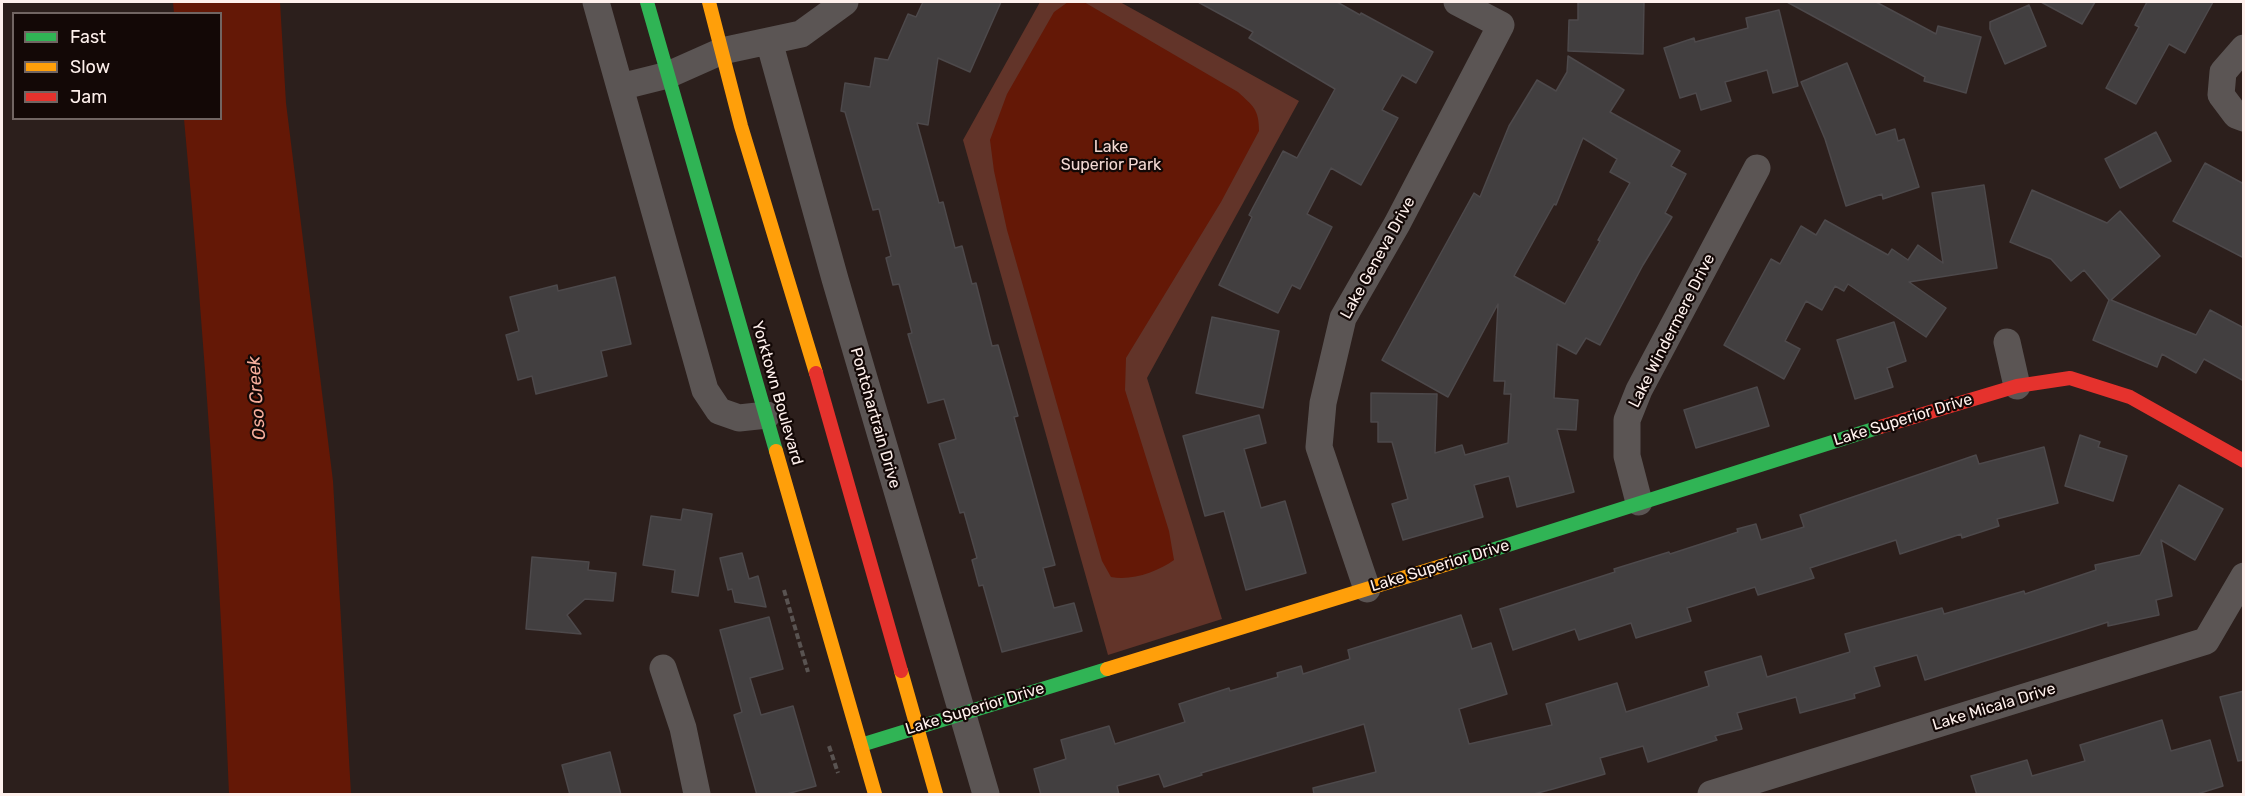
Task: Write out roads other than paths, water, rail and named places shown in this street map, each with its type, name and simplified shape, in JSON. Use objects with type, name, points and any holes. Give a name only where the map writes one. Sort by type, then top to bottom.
[{"type":"main road","name":"Yorktown Boulevard","points":[[646,2],[875,795]]},
{"type":"main road","points":[[709,2],[741,126],[788,276],[936,795]]},
{"type":"main road","name":"Lake Superior Drive","points":[[861,745],[1510,545],[1639,502],[1947,406],[2018,386],[2070,378],[2130,397],[2244,461]]},
{"type":"street","points":[[596,2],[705,390],[719,411],[739,418],[767,415]]},
{"type":"street","points":[[620,87],[668,75],[722,51],[801,34],[845,2]]},
{"type":"street","name":"Lake Geneva Drive","points":[[1367,589],[1319,447],[1323,403],[1343,318],[1397,224],[1501,25],[1457,2]]},
{"type":"street","name":"Pontchartrain Drive","points":[[769,41],[835,279],[986,795]]},
{"type":"street","points":[[2244,48],[2223,72],[2221,95],[2236,115],[2244,118]]},
{"type":"street","name":"Lake Windermere Drive","points":[[1639,502],[1627,456],[1627,420],[1639,390],[1757,168]]},
{"type":"street","points":[[2007,342],[2018,386]]},
{"type":"street","name":"Lake Micala Drive","points":[[1711,795],[2206,641],[2244,576]]},
{"type":"street","points":[[663,668],[683,728],[697,795]]},
{"type":"water","name":"Oso Creek","points":[[173,2],[280,2],[286,103],[333,481],[351,794],[229,794],[211,456],[184,120],[222,120],[222,12],[174,12]]},
{"type":"water","name":"Lake Superior Park","points":[[1068,2],[1084,2],[1238,92],[1254,108],[1259,124],[1259,131],[1221,202],[1126,358],[1125,390],[1169,531],[1174,560],[1152,572],[1127,578],[1111,577],[1102,561],[1007,230],[994,171],[990,140],[1007,94],[1054,12]]}]
